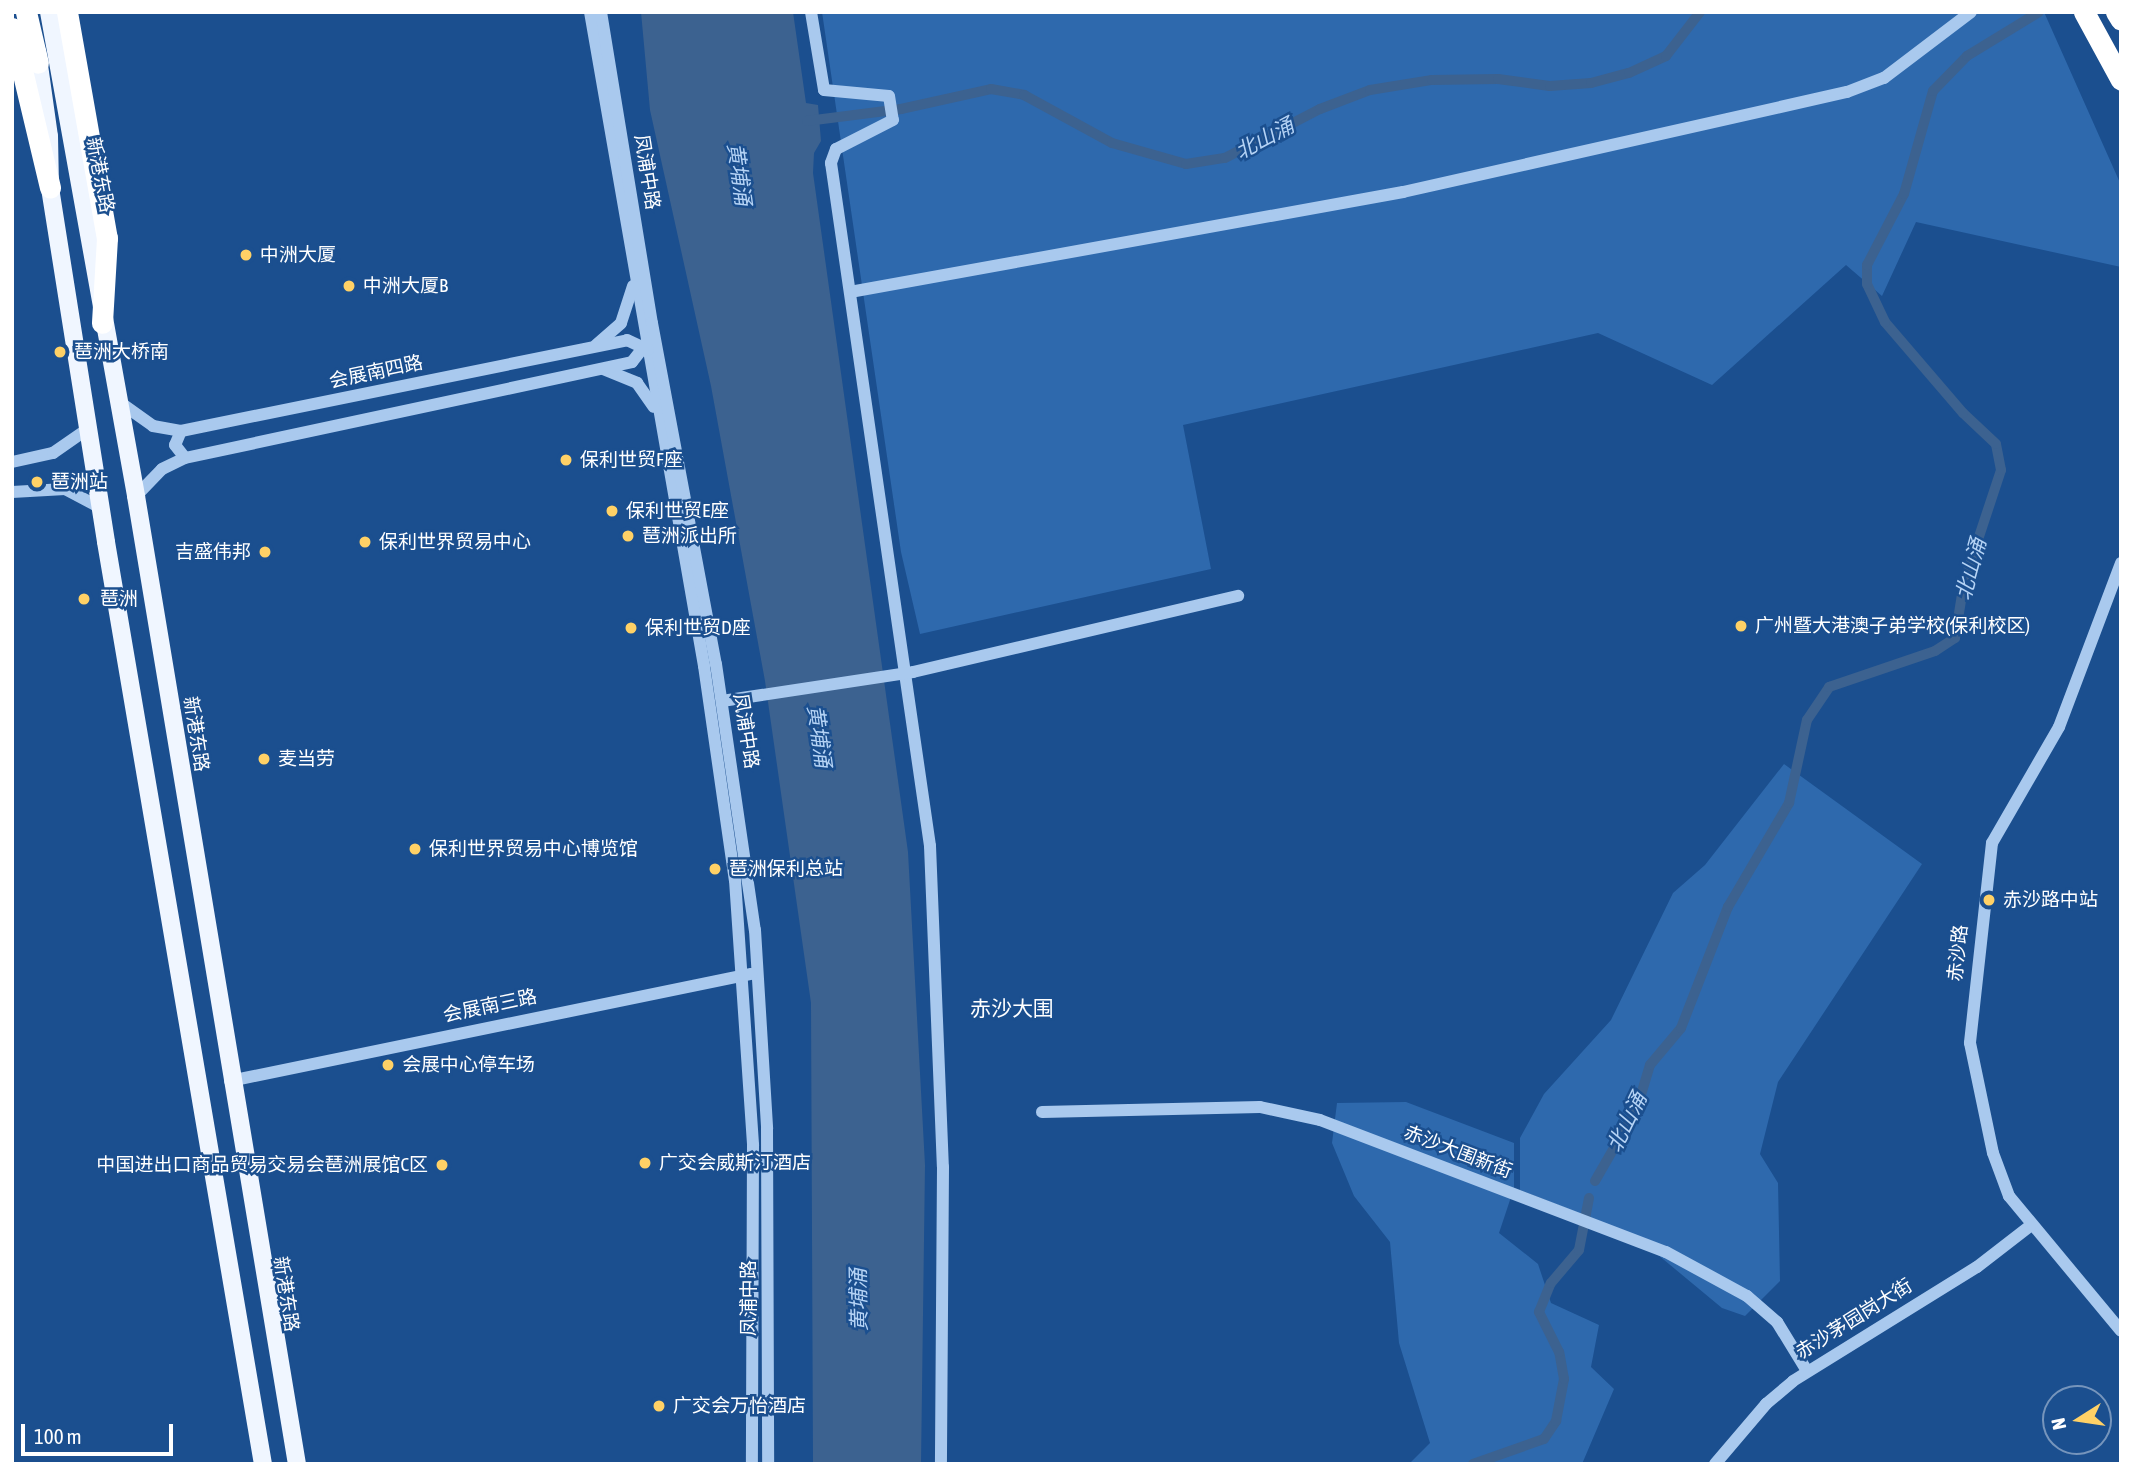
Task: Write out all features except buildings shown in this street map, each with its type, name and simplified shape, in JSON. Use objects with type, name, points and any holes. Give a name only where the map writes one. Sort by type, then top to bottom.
[{"type":"highway","points":[[28,12],[38,63]]},
{"type":"highway","points":[[67,12],[86,106],[108,257],[102,323]]},
{"type":"highway","points":[[78,12],[86,106]]},
{"type":"highway","points":[[2084,12],[2121,80]]},
{"type":"highway","points":[[2116,12],[2121,20]]},
{"type":"highway","points":[[12,28],[30,114],[50,188]]},
{"type":"highway","points":[[12,73],[30,114]]},
{"type":"main road","name":"新港东路","points":[[50,12],[102,323],[136,496],[230,1081],[297,1464]]},
{"type":"main road","points":[[38,63],[50,136],[50,188],[101,508],[263,1464]]},
{"type":"street","name":"凤浦中路","points":[[590,12],[724,792],[744,975],[753,1145],[752,1464]]},
{"type":"street","name":"凤浦中路","points":[[601,12],[652,323],[722,701],[758,973],[767,1129],[768,1464]]},
{"type":"street","points":[[811,12],[824,90],[889,96],[893,120],[847,142],[831,156],[930,846],[943,1167],[941,1464]]},
{"type":"street","points":[[850,292],[1403,192],[1847,92],[1884,78],[1971,12]]},
{"type":"street","points":[[595,346],[621,323],[635,279]]},
{"type":"street","points":[[136,496],[162,469],[186,458],[632,362],[646,347],[652,323]]},
{"type":"street","name":"会展南四路","points":[[118,401],[153,426],[181,431],[595,346],[634,340],[646,347]]},
{"type":"street","points":[[646,347],[660,368]]},
{"type":"street","points":[[600,369],[637,383],[659,415]]},
{"type":"street","points":[[12,462],[53,453],[89,429]]},
{"type":"street","points":[[181,431],[174,445],[186,458]]},
{"type":"street","points":[[12,492],[65,489],[101,508]]},
{"type":"street","name":"赤沙路","points":[[2121,563],[2059,727],[1998,829],[1987,867],[1970,1043],[1999,1172],[2030,1226],[2121,1331]]},
{"type":"street","points":[[722,701],[913,672],[1238,596]]},
{"type":"street","name":"会展南三路","points":[[230,1081],[758,973]]},
{"type":"street","name":"赤沙大围新街","points":[[1042,1112],[1261,1107],[1320,1120],[1666,1252],[1757,1305],[1777,1322],[1807,1371]]},
{"type":"street","name":"赤沙茅园岗大街","points":[[1715,1464],[1766,1404],[1807,1371],[1977,1267],[2030,1226]]},
{"type":"shaded area","points":[[822,12],[2044,12],[2121,185],[2121,267],[1916,222],[1882,296],[1846,265],[1712,385],[1598,333],[1183,425],[1211,569],[920,634],[901,552]]},
{"type":"shaded area","points":[[1784,764],[1922,864],[1778,1082],[1760,1154],[1778,1183],[1780,1281],[1745,1316],[1722,1308],[1634,1235],[1520,1190],[1520,1138],[1544,1094],[1611,1020],[1673,893],[1705,865]]},
{"type":"shaded area","points":[[1406,1102],[1514,1143],[1514,1188],[1499,1233],[1538,1264],[1551,1303],[1599,1325],[1591,1367],[1614,1389],[1582,1464],[1409,1464],[1430,1443],[1399,1343],[1390,1242],[1354,1196],[1332,1143],[1337,1103]]},
{"type":"water","name":"黄埔涌","points":[[641,12],[793,12],[806,103],[818,105],[821,141],[814,153],[813,173],[908,852],[925,1165],[921,1464],[813,1464],[811,1003],[765,681],[711,386],[650,110]]},
{"type":"waterway","name":"北山涌","points":[[807,121],[901,109],[991,89],[1024,95],[1112,143],[1186,164],[1225,158],[1320,109],[1370,90],[1432,80],[1498,79],[1550,86],[1591,83],[1629,73],[1666,56],[1700,12]]},
{"type":"waterway","name":"北山涌","points":[[1595,1181],[1637,1108],[1650,1065],[1681,1028],[1728,907],[1789,803],[1807,720],[1829,687],[1935,651],[1955,638],[1964,582],[2001,470],[1996,444],[1963,413],[1885,322],[1867,284],[1867,265],[1904,194],[1933,91],[1967,56],[2039,12]]},
{"type":"waterway","name":"北山涌","points":[[1473,1464],[1544,1439],[1556,1421],[1564,1379],[1559,1352],[1539,1312],[1551,1283],[1579,1250],[1589,1198]]},
{"type":"place","name":"中洲大厦","points":[[246,255]]},
{"type":"place","name":"中洲大厦B","points":[[349,286]]},
{"type":"place","name":"琶洲大桥南","points":[[60,352]]},
{"type":"place","name":"保利世贸F座","points":[[566,460]]},
{"type":"place","name":"琶洲站","points":[[37,482]]},
{"type":"place","name":"保利世贸E座","points":[[612,511]]},
{"type":"place","name":"琶洲派出所","points":[[628,536]]},
{"type":"place","name":"保利世界贸易中心","points":[[365,542]]},
{"type":"place","name":"吉盛伟邦","points":[[265,552]]},
{"type":"place","name":"琶洲","points":[[84,599]]},
{"type":"place","name":"广州暨大港澳子弟学校(保利校区)","points":[[1741,626]]},
{"type":"place","name":"保利世贸D座","points":[[631,628]]},
{"type":"place","name":"麦当劳","points":[[264,759]]},
{"type":"place","name":"保利世界贸易中心博览馆","points":[[415,849]]},
{"type":"place","name":"琶洲保利总站","points":[[715,869]]},
{"type":"place","name":"赤沙路中站","points":[[1989,900]]},
{"type":"place","name":"会展中心停车场","points":[[388,1065]]},
{"type":"place","name":"广交会威斯汀酒店","points":[[645,1163]]},
{"type":"place","name":"中国进出口商品贸易交易会琶洲展馆C区","points":[[442,1165]]},
{"type":"place","name":"广交会万怡酒店","points":[[659,1406]]},
{"type":"district","name":"赤沙大围","points":[[1012,1008]]}]
